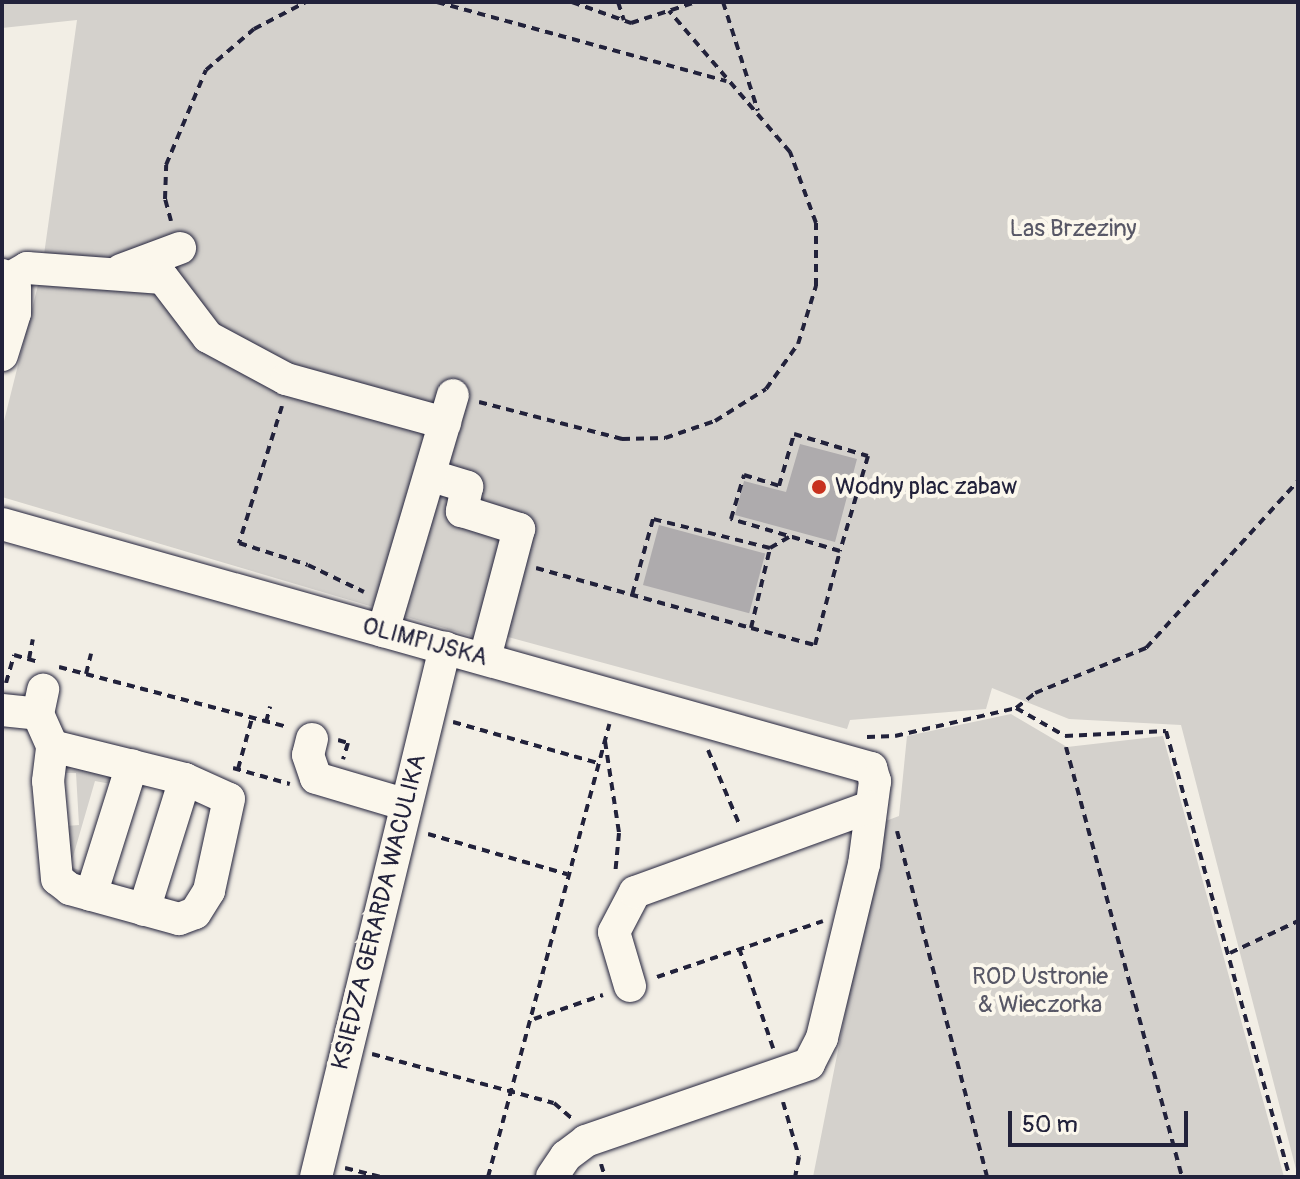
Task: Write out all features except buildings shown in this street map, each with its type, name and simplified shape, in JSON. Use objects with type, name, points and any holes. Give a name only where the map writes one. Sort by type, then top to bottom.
[{"type":"street","points":[[110,274],[180,248]]},
{"type":"street","points":[[2,355],[15,313],[15,288],[5,277],[27,268],[163,278],[208,337],[296,382],[449,409],[432,476],[387,618]]},
{"type":"street","points":[[432,476],[467,487],[462,511],[519,529],[485,658]]},
{"type":"street","name":"OLIMPIJSKA","points":[[2,524],[387,618],[445,648],[848,759],[871,768],[872,797]]},
{"type":"street","name":"KSIĘDZA GERARDA WACULIKA","points":[[318,1169],[401,815],[445,648]]},
{"type":"street","points":[[2,710],[41,702],[52,746],[48,781],[57,879],[91,895],[144,910],[189,918],[209,891],[229,799],[185,779],[52,746]]},
{"type":"street","points":[[314,736],[308,755],[316,778],[401,815]]},
{"type":"street","points":[[91,895],[132,765]]},
{"type":"street","points":[[144,910],[185,779]]},
{"type":"street","points":[[630,986],[614,932],[635,892],[872,797]]},
{"type":"street","points":[[552,1177],[566,1156],[593,1139],[809,1064],[822,1038],[852,911],[872,797]]},
{"type":"path","points":[[180,248],[165,199],[166,165],[206,70],[254,29],[306,2]]},
{"type":"path","points":[[437,2],[726,81]]},
{"type":"path","points":[[572,2],[624,20],[696,2]]},
{"type":"path","points":[[618,2],[624,20]]},
{"type":"path","points":[[723,2],[759,113]]},
{"type":"path","points":[[449,409],[622,439],[651,439],[715,421],[766,389],[798,344],[812,300],[816,223],[790,152],[669,11]]},
{"type":"path","points":[[296,382],[279,410],[239,543],[308,565],[387,618]]},
{"type":"path","points":[[511,561],[815,645],[868,456],[794,434],[779,486],[744,475],[731,519],[840,551]]},
{"type":"path","points":[[895,736],[1016,708],[1049,686],[1146,648],[1298,481]]},
{"type":"path","points":[[632,595],[653,519],[770,548],[790,536]]},
{"type":"path","points":[[751,628],[770,548]]},
{"type":"path","points":[[29,659],[33,639]]},
{"type":"path","points":[[86,674],[91,654]]},
{"type":"path","points":[[2,693],[14,655],[348,743],[336,786]]},
{"type":"path","points":[[266,722],[270,707]]},
{"type":"path","points":[[1016,708],[1065,736],[1158,728],[1169,734],[1290,1177]]},
{"type":"path","points":[[428,715],[598,763]]},
{"type":"path","points":[[238,769],[252,718]]},
{"type":"path","points":[[488,1177],[534,1019],[567,874],[610,721]]},
{"type":"path","points":[[604,739],[619,833],[615,873],[629,902]]},
{"type":"path","points":[[707,747],[749,848]]},
{"type":"path","points":[[1066,747],[1182,1177]]},
{"type":"path","points":[[872,797],[894,819],[987,1177]]},
{"type":"path","points":[[401,815],[567,874]]},
{"type":"path","points":[[534,1019],[852,911]]},
{"type":"path","points":[[1230,953],[1298,921]]},
{"type":"path","points":[[346,1047],[554,1103],[593,1139]]},
{"type":"path","points":[[318,1169],[380,1177]]},
{"type":"green space","name":"Las Brzeziny","points":[[2,2],[1298,2],[1298,1177],[1181,725],[1069,719],[992,688],[986,709],[850,720],[847,729],[490,632],[488,641],[2,497],[2,429],[42,269],[77,20],[2,28]]},
{"type":"green space","name":"ROD Ustronie & Wieczorka","points":[[1011,714],[1067,747],[1163,736],[1284,1177],[813,1177],[883,822],[899,816],[907,736]]},
{"type":"green space","points":[[63,764],[113,776],[111,784],[95,781],[70,867],[82,871],[85,878],[68,871],[66,826],[79,825],[76,773],[63,773]]},
{"type":"shaded area","name":"Wodny plac zabaw","points":[[800,444],[857,459],[835,542],[735,515],[744,481],[786,492]]},
{"type":"shaded area","points":[[659,525],[765,553],[749,613],[643,585]]},
{"type":"place","name":"Wodny plac zabaw","points":[[819,487]]}]
